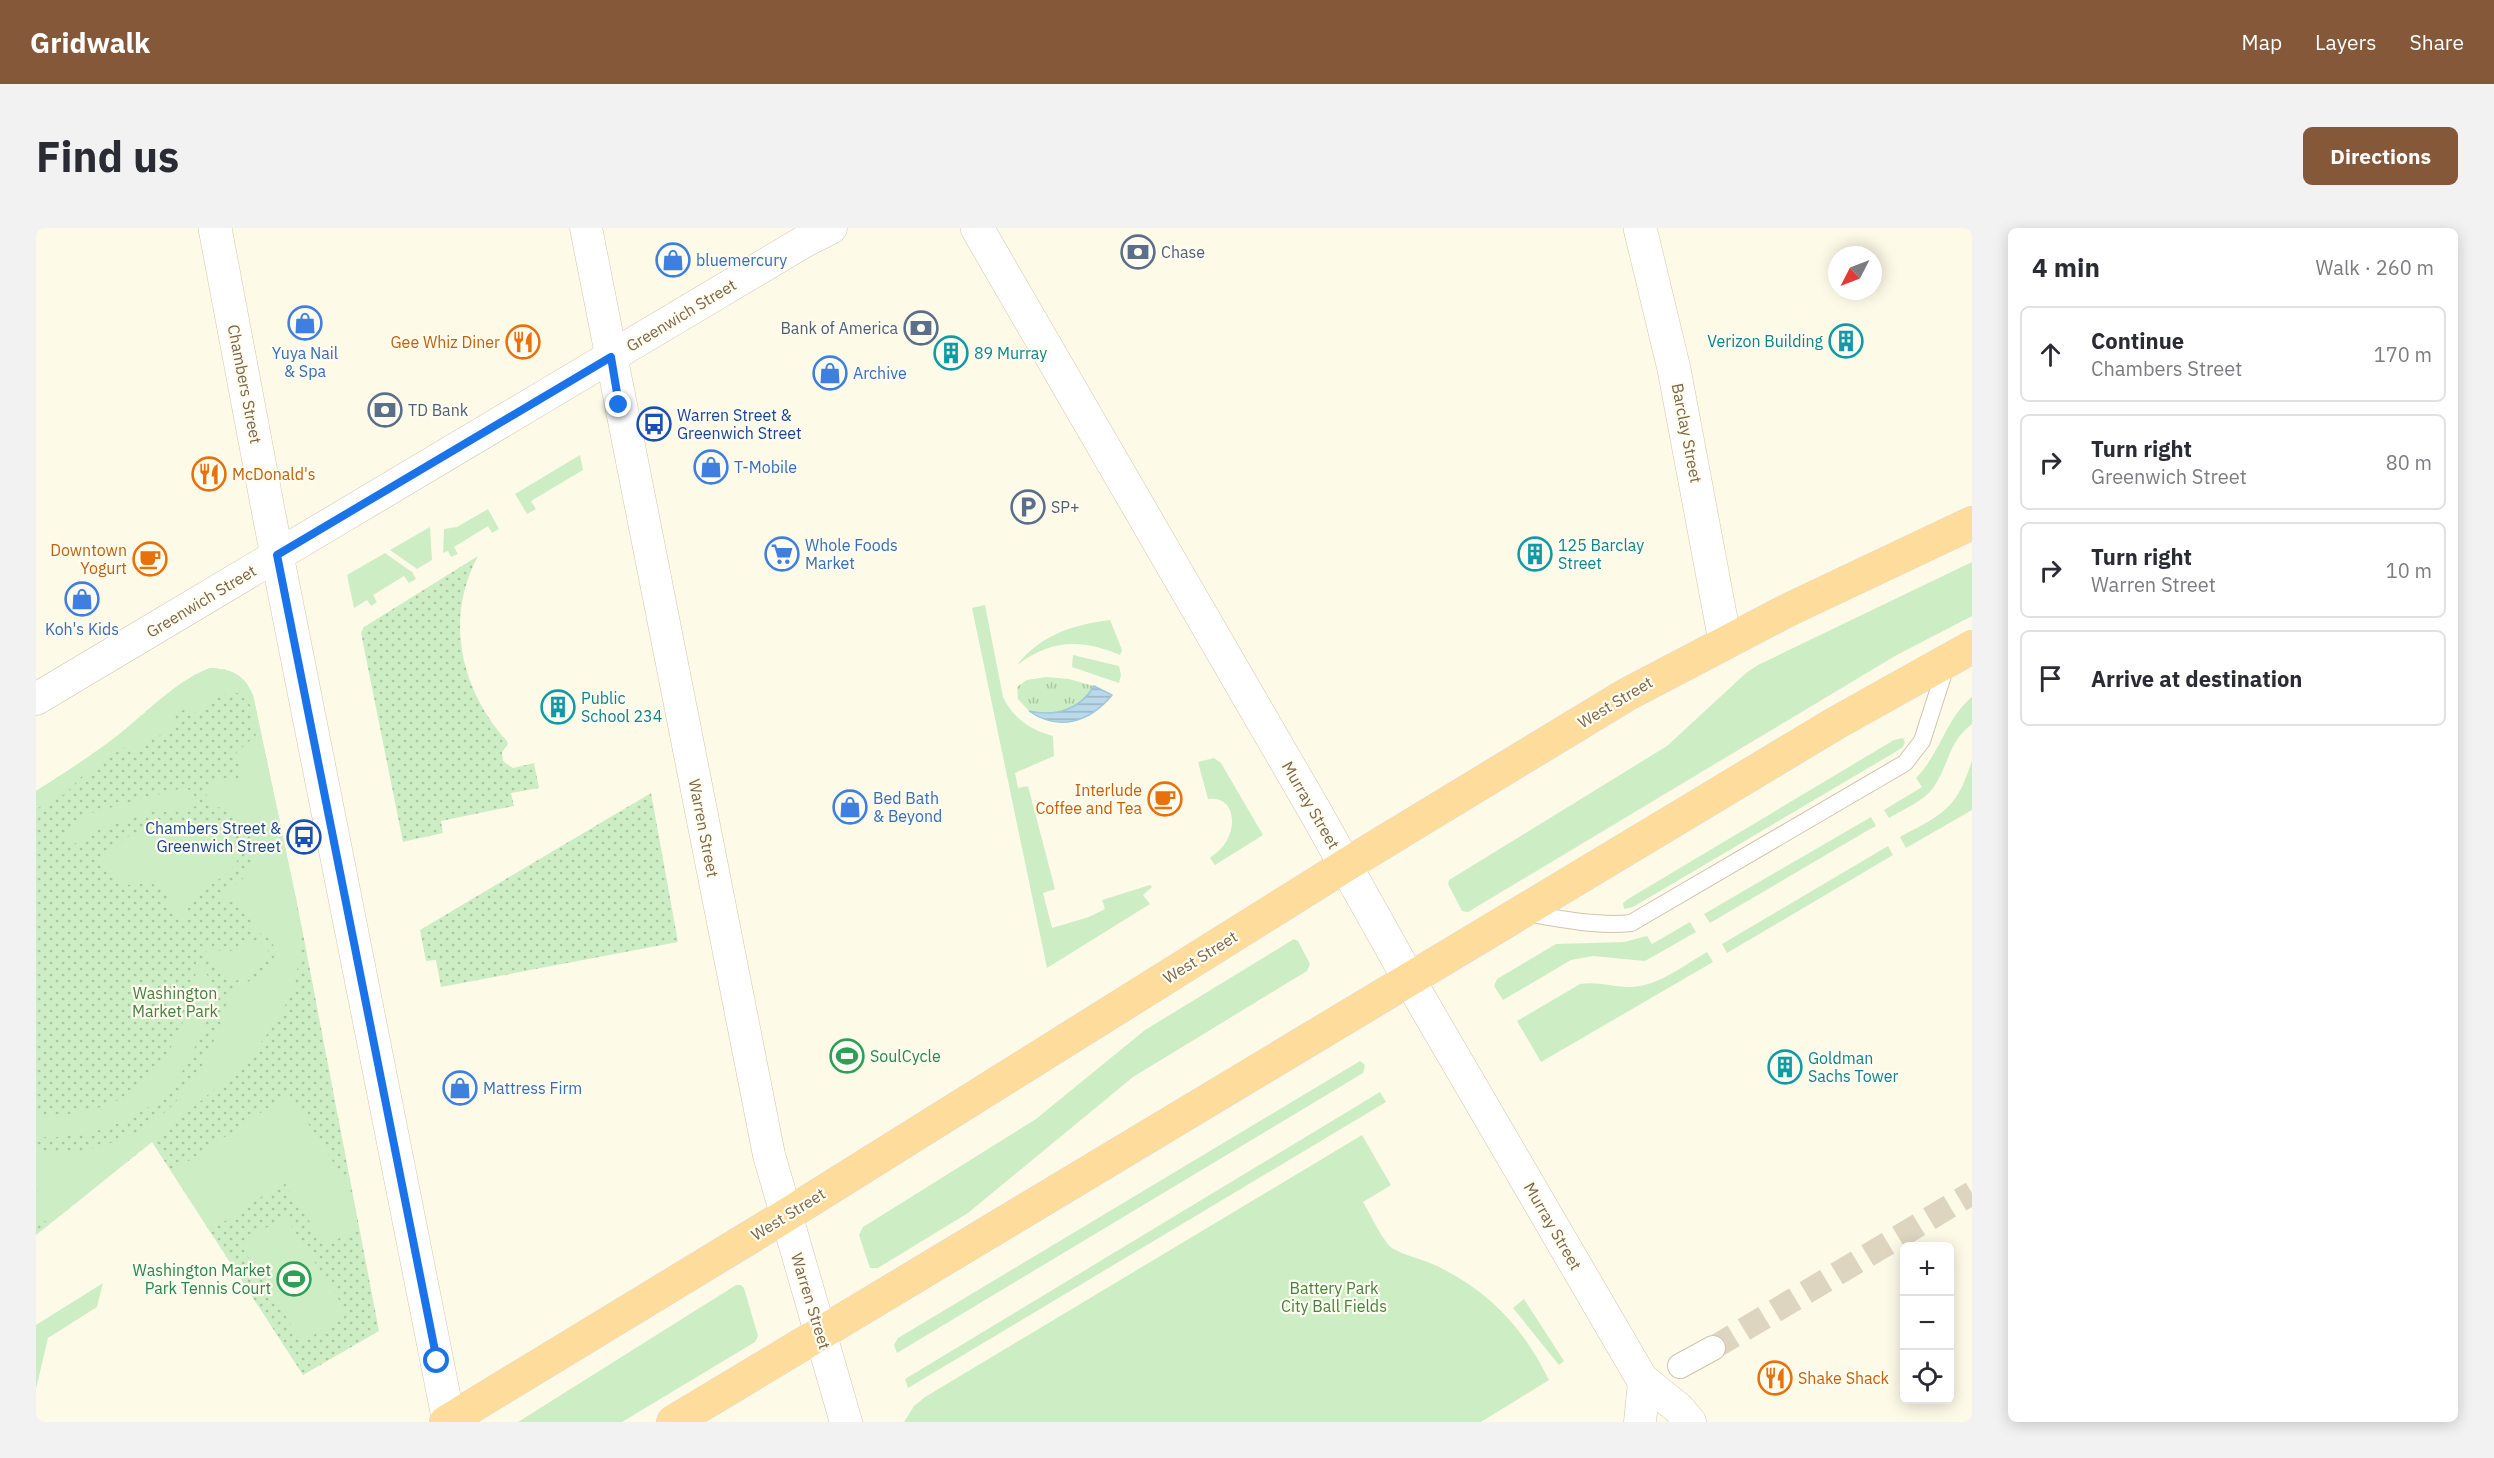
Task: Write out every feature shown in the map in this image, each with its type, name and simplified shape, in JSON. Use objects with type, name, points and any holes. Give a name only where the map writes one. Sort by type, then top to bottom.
[{"type":"highway","name":"West Street","points":[[448,1421],[785,1216],[1626,694],[1725,641],[1972,523]]},
{"type":"highway","points":[[673,1422],[1410,981],[1819,733],[1960,653]]},
{"type":"main road","name":"Chambers Street","points":[[215,228],[277,555],[448,1421]]},
{"type":"main road","name":"Murray Street","points":[[977,228],[1346,866],[1410,981]]},
{"type":"main road","name":"Barclay Street","points":[[1640,228],[1674,369],[1725,641]]},
{"type":"street","name":"Warren Street","points":[[586,228],[769,1155],[846,1422]]},
{"type":"street","name":"Greenwich Street","points":[[36,699],[805,241],[831,228]]},
{"type":"street","name":"Murray Street","points":[[1410,981],[1644,1382],[1678,1408],[1690,1422]]},
{"type":"street","points":[[1680,1366],[1713,1348]]},
{"type":"street","points":[[1640,1422],[1644,1382]]},
{"type":"lane","points":[[1521,913],[1589,922],[1631,923],[1905,764],[1922,741],[1960,653]]},
{"type":"green space","points":[[580,455],[583,470],[531,501],[536,509],[527,514],[515,494]]},
{"type":"green space","points":[[488,509],[499,529],[492,533],[488,526],[454,547],[458,554],[451,557],[448,551],[443,553],[444,529],[457,527]]},
{"type":"green space","points":[[430,527],[432,560],[417,569],[390,550]]},
{"type":"green space","points":[[385,553],[412,572],[416,579],[409,583],[404,576],[373,595],[377,602],[371,606],[367,600],[354,608],[347,575]]},
{"type":"green space","points":[[478,556],[468,580],[462,604],[460,629],[469,677],[491,721],[507,741],[508,744],[502,752],[503,761],[513,768],[534,763],[539,788],[511,793],[514,806],[441,821],[443,833],[403,842],[361,633],[364,627]]},
{"type":"green space","points":[[1972,562],[1972,616],[1895,656],[1468,912],[1462,911],[1448,884],[1449,880],[1667,746],[1746,673],[1758,665]]},
{"type":"green space","points":[[985,605],[1003,697],[1023,722],[1053,736],[1054,756],[1015,773],[1018,788],[1028,786],[1055,889],[1043,893],[1052,928],[1089,917],[1105,909],[1102,900],[1150,885],[1152,887],[1143,895],[1150,904],[1047,968],[972,608]]},
{"type":"green space","points":[[1110,620],[1122,650],[1120,655],[1092,646],[1067,644],[1042,650],[1017,665],[1048,638],[1071,628]]},
{"type":"green space","points":[[1073,655],[1119,666],[1121,675],[1119,683],[1072,667]]},
{"type":"green space","name":"Washington Market Park","points":[[210,668],[237,674],[246,682],[253,695],[300,918],[379,1331],[303,1375],[152,1142],[36,1235],[36,791],[107,743],[173,689]]},
{"type":"green space","points":[[210,668],[237,674],[246,682],[253,695],[297,903],[299,948],[296,976],[288,1000],[276,1022],[260,1043],[224,1081],[51,1223],[36,1219],[38,1190],[36,1153],[90,1149],[128,1136],[160,1116],[174,1104],[197,1074],[207,1056],[228,1001],[265,968],[276,953],[271,939],[254,930],[254,920],[244,905],[221,900],[220,895],[246,876],[253,861],[254,850],[246,829],[238,820],[228,812],[207,804],[206,788],[223,778],[244,781],[236,753],[256,735],[250,705],[239,693],[211,695],[207,709],[191,713],[188,707],[174,716],[175,727],[132,751],[126,746],[81,777],[65,794],[36,809],[36,791],[107,743],[173,689]]},
{"type":"green space","points":[[1046,677],[1069,679],[1094,686],[1082,701],[1066,710],[1048,713],[1029,711],[1018,699],[1017,687],[1027,680]]},
{"type":"green space","points":[[1972,697],[1972,724],[1958,738],[1931,791],[1889,818],[1884,810],[1922,787],[1916,778],[1931,758],[1956,715]]},
{"type":"green space","points":[[1903,738],[1905,742],[1903,747],[1897,751],[1633,907],[1624,909],[1623,903],[1628,899],[1894,740]]},
{"type":"green space","points":[[1214,758],[1221,763],[1263,835],[1215,865],[1210,858],[1227,840],[1232,819],[1228,806],[1216,799],[1208,799],[1198,762]]},
{"type":"green space","points":[[1972,761],[1972,810],[1906,848],[1900,837],[1929,821],[1949,806],[1960,791]]},
{"type":"green space","points":[[186,787],[195,796],[197,806],[159,813],[158,810],[93,830],[94,834],[70,846],[64,837],[80,816]]},
{"type":"green space","points":[[651,793],[678,942],[441,987],[436,960],[426,961],[420,930]]},
{"type":"green space","points":[[1871,817],[1876,826],[1710,923],[1704,914]]},
{"type":"green space","points":[[191,821],[218,823],[230,830],[240,855],[227,873],[195,898],[184,920],[168,904],[169,898],[158,887],[150,883],[129,885],[119,881],[107,870],[103,860],[129,836]]},
{"type":"green space","points":[[1888,846],[1893,855],[1727,953],[1722,944]]},
{"type":"green space","points":[[1690,922],[1696,932],[1645,961],[1593,956],[1571,960],[1503,1000],[1494,986],[1497,979],[1556,944],[1624,942],[1647,936],[1652,944]]},
{"type":"green space","points":[[250,938],[267,946],[268,952],[249,974],[232,983],[227,980],[206,948],[231,951],[241,947]]},
{"type":"green space","points":[[1294,939],[1298,941],[1310,964],[1307,971],[1133,1077],[968,1213],[878,1268],[870,1268],[859,1235],[863,1227],[1036,1119],[1145,1030]]},
{"type":"green space","points":[[1707,952],[1713,962],[1541,1062],[1517,1021],[1580,984],[1641,986],[1671,974]]},
{"type":"green space","points":[[196,955],[211,987],[211,1007],[204,1029],[175,1083],[157,1101],[142,1111],[109,1127],[73,1136],[36,1137],[36,1114],[67,1114],[103,1106],[132,1092],[154,1073],[171,1047],[187,1012],[194,985]]},
{"type":"green space","points":[[1360,1061],[1365,1065],[1363,1073],[897,1353],[894,1345],[898,1338]]},
{"type":"green space","points":[[1380,1092],[1386,1102],[908,1388],[905,1379]]},
{"type":"green space","points":[[289,1094],[350,1188],[358,1226],[326,1247],[284,1182],[210,1231],[172,1172]]},
{"type":"green space","name":"Battery Park City Ball Fields","points":[[1362,1135],[1391,1185],[1363,1202],[1385,1240],[1397,1251],[1435,1265],[1454,1275],[1488,1299],[1516,1327],[1549,1380],[1481,1422],[904,1422],[914,1406],[925,1397]]},
{"type":"green space","name":"Washington Market Park Tennis Court","points":[[285,1216],[348,1314],[302,1342],[240,1244]]},
{"type":"green space","points":[[103,1283],[97,1307],[48,1338],[36,1389],[36,1325]]},
{"type":"green space","points":[[736,1285],[744,1288],[758,1336],[755,1342],[622,1422],[518,1422]]},
{"type":"green space","points":[[1524,1299],[1564,1361],[1559,1365],[1513,1308]]},
{"type":"water","points":[[1094,686],[1112,695],[1094,712],[1074,721],[1052,721],[1029,711],[1048,713],[1066,710],[1082,701]]},
{"type":"tunnel","points":[[1713,1348],[1972,1193]]},
{"type":"place","name":"Chase","points":[[1138,252]]},
{"type":"place","name":"bluemercury","points":[[673,260]]},
{"type":"place","name":"Yuya Nail & Spa","points":[[305,323]]},
{"type":"place","name":"Bank of America","points":[[921,328]]},
{"type":"place","name":"Verizon Building","points":[[1846,341]]},
{"type":"place","name":"Gee Whiz Diner","points":[[523,342]]},
{"type":"place","name":"89 Murray","points":[[951,353]]},
{"type":"place","name":"Archive","points":[[830,373]]},
{"type":"place","name":"TD Bank","points":[[385,410]]},
{"type":"place","name":"Warren Street & Greenwich Street","points":[[654,424]]},
{"type":"place","name":"T-Mobile","points":[[711,467]]},
{"type":"place","name":"McDonald's","points":[[209,474]]},
{"type":"place","name":"SP+","points":[[1028,507]]},
{"type":"place","name":"Whole Foods Market","points":[[782,554]]},
{"type":"place","name":"125 Barclay Street","points":[[1535,554]]},
{"type":"place","name":"Downtown Yogurt","points":[[150,559]]},
{"type":"place","name":"Koh's Kids","points":[[82,599]]},
{"type":"place","name":"Public School 234","points":[[558,707]]},
{"type":"place","name":"Interlude Coffee and Tea","points":[[1165,799]]},
{"type":"place","name":"Bed Bath & Beyond","points":[[850,807]]},
{"type":"place","name":"Chambers Street & Greenwich Street","points":[[304,837]]},
{"type":"place","name":"SoulCycle","points":[[847,1056]]},
{"type":"place","name":"Goldman Sachs Tower","points":[[1785,1067]]},
{"type":"place","name":"Mattress Firm","points":[[460,1088]]},
{"type":"place","name":"Washington Market Park Tennis Court","points":[[294,1279]]},
{"type":"place","name":"Shake Shack","points":[[1775,1378]]},
{"type":"route","points":[[437,1361],[277,555],[611,357],[619,405]]}]
